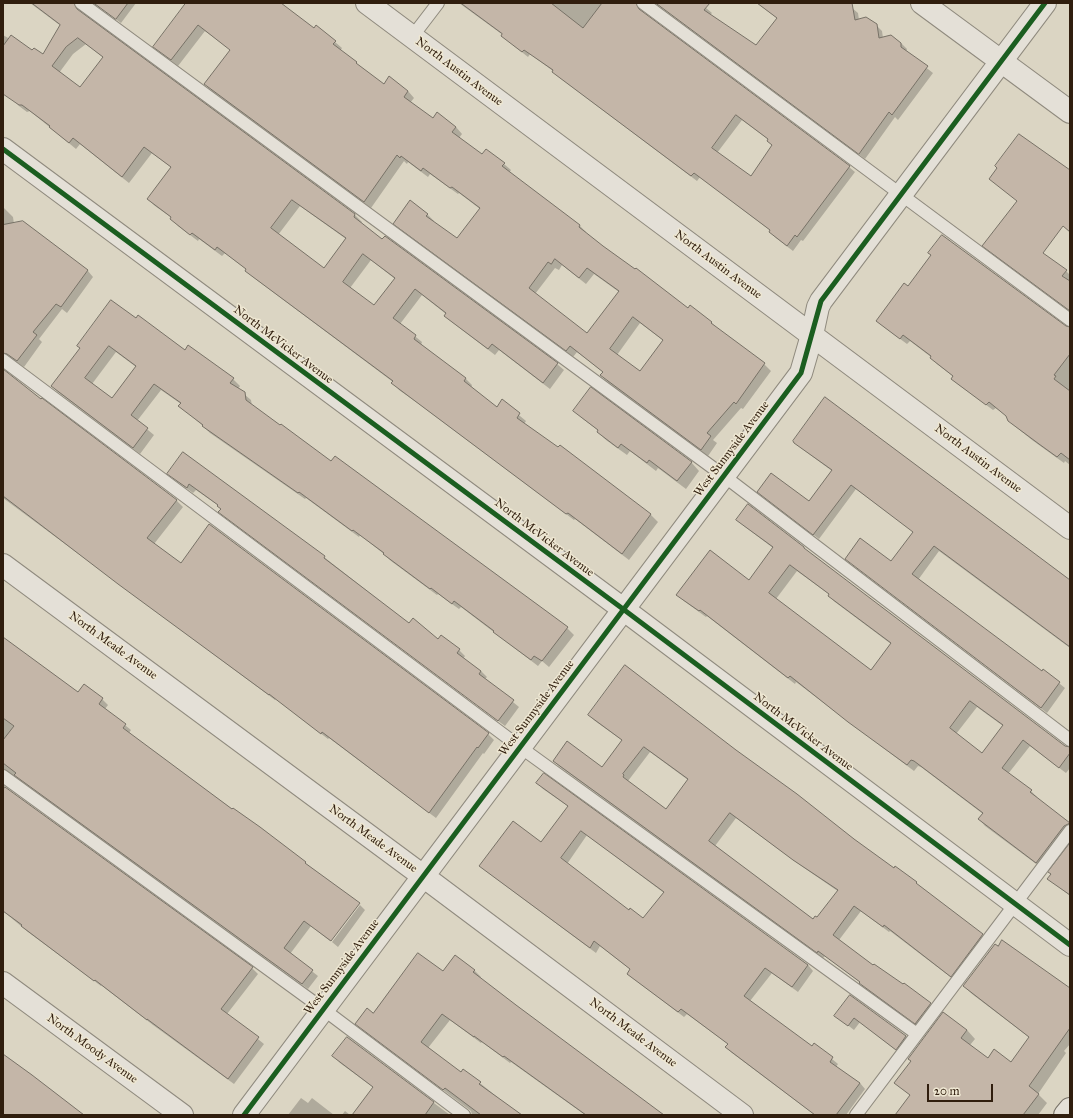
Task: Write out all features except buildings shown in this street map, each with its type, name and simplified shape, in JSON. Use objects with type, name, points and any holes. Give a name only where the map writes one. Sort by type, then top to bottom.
[{"type":"street","name":"North Austin Avenue","points":[[367,3],[1070,528]]},
{"type":"street","points":[[922,3],[1070,112]]},
{"type":"street","points":[[902,194],[1045,3]]},
{"type":"street","name":"North McVicker Avenue","points":[[3,149],[623,610],[1070,945]]},
{"type":"street","name":"West Sunnyside Avenue","points":[[244,1115],[801,373],[821,301],[902,194]]},
{"type":"street","name":"North Meade Avenue","points":[[3,566],[423,876],[742,1115]]},
{"type":"street","name":"North Moody Avenue","points":[[3,983],[182,1115]]},
{"type":"street","points":[[1065,1115],[1070,1109]]},
{"type":"lane","points":[[81,3],[724,476],[1070,740]]},
{"type":"lane","points":[[412,37],[438,3]]},
{"type":"lane","points":[[643,3],[1070,320]]},
{"type":"lane","points":[[3,360],[520,747],[917,1034]]},
{"type":"lane","points":[[3,776],[323,1009],[464,1115]]},
{"type":"lane","points":[[856,1115],[1070,831]]},
{"type":"cycle path","points":[[244,1115],[801,373],[821,301],[1045,3]]},
{"type":"cycle path","points":[[3,149],[623,609],[1070,945]]}]
